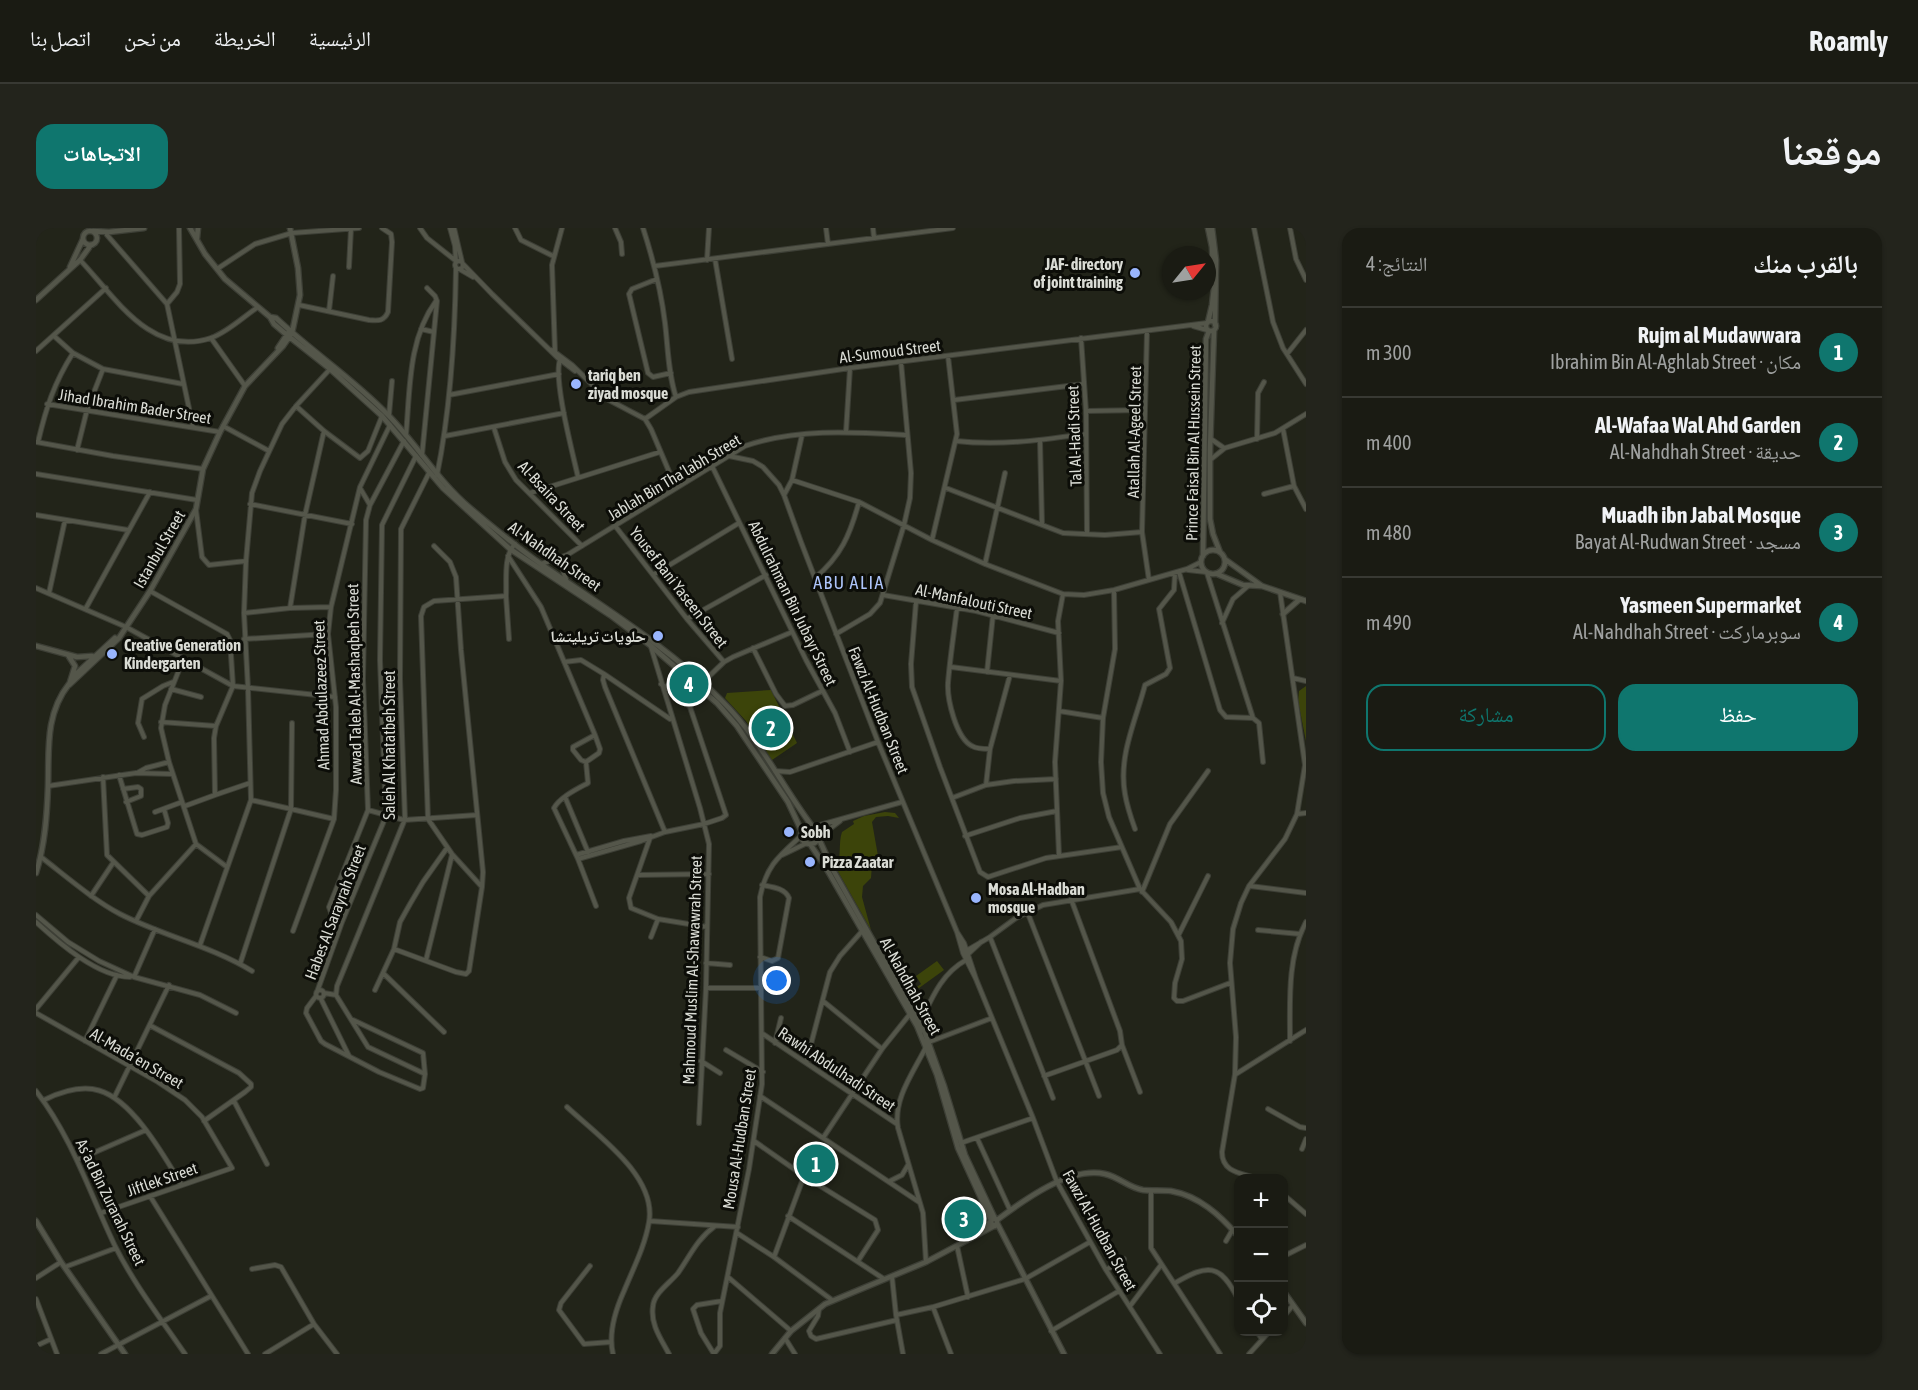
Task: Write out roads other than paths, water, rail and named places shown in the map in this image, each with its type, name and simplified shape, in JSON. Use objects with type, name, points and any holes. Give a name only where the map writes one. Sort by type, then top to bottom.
[{"type":"street","points":[[66,273],[73,263],[83,230],[108,234],[144,228]]},
{"type":"street","points":[[167,304],[177,292],[180,284],[179,228]]},
{"type":"street","name":"Al-Nahdhah Street","points":[[190,228],[217,270],[234,288],[270,317],[274,324],[290,332],[331,368],[382,416],[453,493],[541,564],[566,579],[652,641],[732,710],[812,827]]},
{"type":"street","points":[[197,238],[198,228]]},
{"type":"street","points":[[217,270],[251,246],[291,231],[359,228]]},
{"type":"street","points":[[299,305],[378,321],[386,316],[392,237],[382,228]]},
{"type":"street","points":[[420,228],[427,238],[457,266],[477,278]]},
{"type":"street","points":[[453,230],[459,228]]},
{"type":"street","points":[[515,228],[521,240],[553,256]]},
{"type":"street","points":[[554,352],[553,256],[562,228]]},
{"type":"street","points":[[615,228],[621,242],[622,254]]},
{"type":"street","points":[[643,228],[655,266],[676,397]]},
{"type":"street","points":[[707,260],[709,228]]},
{"type":"street","points":[[826,228],[828,244]]},
{"type":"street","points":[[873,228],[874,238]]},
{"type":"street","points":[[655,266],[953,228]]},
{"type":"street","name":"Prince Faisal Bin Al Hussein Street","points":[[1210,228],[1214,288],[1211,316],[1207,323],[1211,329]]},
{"type":"street","name":"Prince Faisal Bin Al Hussein Street","points":[[1210,228],[1216,260],[1211,329],[1211,527],[1220,552]]},
{"type":"street","points":[[1254,228],[1269,309],[1287,354],[1306,384]]},
{"type":"street","points":[[1290,228],[1296,259],[1306,280]]},
{"type":"street","points":[[349,267],[351,229]]},
{"type":"street","points":[[437,475],[445,436],[449,395],[457,266],[453,230]]},
{"type":"street","points":[[453,230],[463,263],[477,278],[554,352],[614,404],[645,419],[676,488]]},
{"type":"street","points":[[36,300],[80,260],[97,237],[93,231]]},
{"type":"street","name":"Istanbul Street","points":[[69,685],[122,632],[150,591],[196,509],[202,470],[223,426],[245,386],[277,351],[290,332],[299,305],[299,274],[291,231]]},
{"type":"street","points":[[82,239],[85,244],[93,244],[108,234]]},
{"type":"street","points":[[108,234],[167,304],[193,427]]},
{"type":"street","points":[[715,259],[732,359]]},
{"type":"street","points":[[80,260],[142,326],[176,340],[211,338],[258,307]]},
{"type":"street","points":[[457,266],[459,261],[463,263]]},
{"type":"street","points":[[457,266],[463,263]]},
{"type":"street","points":[[328,311],[333,276]]},
{"type":"street","points":[[657,279],[632,289],[629,294],[650,375],[653,378],[671,373]]},
{"type":"street","points":[[36,351],[106,288]]},
{"type":"street","points":[[419,456],[437,301],[427,288]]},
{"type":"street","points":[[406,435],[414,351],[421,329],[437,301]]},
{"type":"street","points":[[1147,331],[1212,322],[1211,329],[1192,326]]},
{"type":"street","points":[[421,329],[434,332]]},
{"type":"street","name":"Prince Faisal Bin Al Hussein Street","points":[[1202,559],[1206,339],[1211,329]]},
{"type":"street","points":[[1287,354],[1306,330]]},
{"type":"street","name":"Al-Sumoud Street","points":[[645,419],[676,397],[689,392],[850,368],[1147,331]]},
{"type":"street","name":"Atallah Al-Ageel Street","points":[[1147,331],[1142,532],[1149,580]]},
{"type":"street","points":[[54,336],[73,353],[103,369],[183,384]]},
{"type":"street","points":[[211,338],[245,386]]},
{"type":"street","name":"Tal Al-Hadi Street","points":[[1081,338],[1086,411],[1088,533]]},
{"type":"street","points":[[73,353],[56,382],[47,404],[37,442],[202,470]]},
{"type":"street","points":[[932,540],[956,441],[954,400],[948,356]]},
{"type":"street","points":[[563,360],[558,366],[564,413],[579,477]]},
{"type":"street","points":[[836,634],[870,614],[876,607],[883,595],[904,525],[911,486],[901,362]]},
{"type":"street","points":[[200,945],[251,800],[244,613],[250,504],[253,490],[282,424],[331,368]]},
{"type":"street","name":"Al-Nahdhah Street","points":[[331,368],[389,415],[406,435],[429,473],[442,488],[510,549],[595,604],[651,646],[699,687],[736,726],[789,802],[802,834]]},
{"type":"street","points":[[846,432],[850,368]]},
{"type":"street","points":[[77,450],[87,410],[103,369]]},
{"type":"street","points":[[449,395],[559,374]]},
{"type":"street","points":[[389,415],[392,381]]},
{"type":"street","points":[[1257,439],[1258,393],[1264,382]]},
{"type":"street","points":[[954,400],[1084,384]]},
{"type":"street","name":"Jihad Ibrahim Bader Street","points":[[47,404],[220,432]]},
{"type":"street","points":[[296,406],[360,458],[368,451],[382,416]]},
{"type":"street","points":[[1086,411],[1144,410]]},
{"type":"street","points":[[445,436],[564,413]]},
{"type":"street","points":[[1210,460],[1225,448],[1283,429],[1306,414]]},
{"type":"street","name":"Ahmad Abdulazeez Street","points":[[293,932],[334,819],[337,762],[335,697],[328,634],[331,607],[360,487],[390,425]]},
{"type":"street","points":[[223,426],[269,452]]},
{"type":"street","name":"Al-Bsaira Street","points":[[494,428],[508,469],[582,546]]},
{"type":"street","points":[[1283,429],[1294,486],[1306,509]]},
{"type":"street","points":[[290,608],[305,515],[324,431]]},
{"type":"street","name":"Jablah Bin Tha’labh Street","points":[[541,564],[567,555],[755,442],[802,435],[846,432],[907,435]]},
{"type":"street","points":[[956,441],[983,444],[1085,434]]},
{"type":"street","points":[[784,495],[792,480],[802,435]]},
{"type":"street","points":[[1211,439],[1225,448]]},
{"type":"street","points":[[1040,440],[1042,524]]},
{"type":"street","name":"Awwad Taleb Al-Mashaqbeh Street","points":[[342,922],[332,915],[329,907],[368,810],[363,679],[366,520],[370,505],[404,441]]},
{"type":"street","points":[[530,493],[660,452]]},
{"type":"street","name":"Habes Al Sarayrah Street","points":[[349,1057],[321,1041],[306,1013],[316,994],[342,922],[386,816],[380,660],[382,525],[419,456]]},
{"type":"street","name":"Fawzi Al-Hudban Street","points":[[729,456],[753,461],[763,467],[779,485],[784,495],[878,742],[1033,1118],[1057,1182],[1106,1270],[1160,1354]]},
{"type":"street","name":"Abdulrahman Bin Jubayr Street","points":[[712,466],[792,632],[835,713],[850,752]]},
{"type":"street","name":"Saleh Al Khatatbeh Street","points":[[336,995],[337,986],[404,820],[400,680],[401,530],[429,473]]},
{"type":"street","points":[[985,564],[1005,473]]},
{"type":"street","points":[[36,474],[197,500]]},
{"type":"street","points":[[792,480],[859,502],[932,540],[985,564],[1063,594],[1084,595],[1114,590],[1177,572],[1187,569],[1202,559],[1210,550],[1220,552],[1226,560],[1262,586],[1306,601]]},
{"type":"street","points":[[1264,494],[1294,486]]},
{"type":"street","points":[[360,487],[370,505]]},
{"type":"street","points":[[946,488],[1063,533],[1105,535],[1142,532]]},
{"type":"street","points":[[86,608],[150,492]]},
{"type":"street","points":[[815,578],[830,565],[840,551],[851,528],[859,502]]},
{"type":"street","points":[[250,504],[352,524]]},
{"type":"street","points":[[196,509],[202,557],[206,563],[209,565],[246,561]]},
{"type":"street","points":[[36,515],[128,530]]},
{"type":"street","points":[[49,593],[65,520]]},
{"type":"street","points":[[653,575],[739,523]]},
{"type":"street","name":"Yousef Bani Yaseen Street","points":[[616,527],[687,619],[724,662]]},
{"type":"street","points":[[509,639],[506,596],[508,556],[515,544]]},
{"type":"street","points":[[394,949],[456,972],[468,973],[482,887],[483,872],[454,568],[434,546]]},
{"type":"street","points":[[566,579],[562,573],[567,555]]},
{"type":"street","points":[[508,556],[541,607],[595,735],[600,751],[586,762]]},
{"type":"street","points":[[1202,559],[1253,718],[1261,726],[1263,762]]},
{"type":"street","points":[[1217,574],[1223,570],[1226,560]]},
{"type":"street","points":[[1187,569],[1217,574],[1248,586],[1262,586]]},
{"type":"street","points":[[1177,572],[1221,713],[1229,718],[1253,718]]},
{"type":"street","points":[[1135,829],[1125,794],[1125,755],[1145,685],[1166,674],[1170,668],[1159,609],[1174,590],[1177,572]]},
{"type":"street","points":[[687,619],[766,576]]},
{"type":"street","points":[[1222,624],[1233,599],[1248,586]]},
{"type":"street","points":[[36,588],[126,627],[232,686],[335,697]]},
{"type":"street","points":[[1114,590],[1116,649],[1103,718],[1101,762],[1103,794],[1109,817],[1141,890],[1163,911],[1179,934],[1182,959],[1173,993],[1176,1000],[1187,1000],[1230,983]]},
{"type":"street","points":[[150,591],[225,631],[230,640],[232,686],[216,726],[214,738],[215,795]]},
{"type":"street","points":[[1242,1174],[1229,1169],[1222,1157],[1235,1074],[1236,1038],[1230,983],[1233,929],[1249,886],[1280,847],[1297,814],[1305,765],[1280,592]]},
{"type":"street","points":[[1059,855],[1056,779],[1061,681],[1059,615],[1063,594]]},
{"type":"street","name":"Al-Manfalouti Street","points":[[883,595],[993,615],[1059,633]]},
{"type":"street","points":[[482,887],[447,848],[428,819],[421,616],[428,603],[506,596]]},
{"type":"street","points":[[1283,614],[1300,599]]},
{"type":"street","points":[[916,602],[911,664],[912,687],[965,837],[980,872],[984,876],[991,876],[1059,855],[1122,847]]},
{"type":"street","points":[[244,613],[290,608],[331,607]]},
{"type":"street","points":[[957,608],[948,693],[960,733],[969,745],[975,748],[990,749]]},
{"type":"street","points":[[987,672],[993,615]]},
{"type":"street","points":[[702,682],[724,662],[792,632]]},
{"type":"street","points":[[244,639],[328,634]]},
{"type":"street","points":[[36,646],[86,663],[94,659]]},
{"type":"street","name":"Mahmoud Muslim Al-Shawawrah Street","points":[[651,646],[709,844],[706,988],[699,1123]]},
{"type":"street","points":[[753,648],[776,694],[785,706],[793,705],[822,691]]},
{"type":"street","points":[[67,655],[94,659]]},
{"type":"street","points":[[67,655],[75,666],[69,685]]},
{"type":"street","points":[[183,660],[161,722],[169,762],[196,844],[227,867]]},
{"type":"street","points":[[564,662],[581,660],[672,719]]},
{"type":"street","name":"Istanbul Street","points":[[36,873],[41,857],[51,724],[57,701],[86,663]]},
{"type":"street","points":[[951,667],[1061,681]]},
{"type":"street","points":[[604,674],[603,684],[665,832]]},
{"type":"street","points":[[986,785],[990,749],[1010,675]]},
{"type":"street","points":[[1293,678],[1306,681]]},
{"type":"street","points":[[144,737],[138,723],[142,699],[174,682]]},
{"type":"street","points":[[625,843],[704,824],[724,816],[726,812],[690,707],[683,699],[660,683]]},
{"type":"street","points":[[171,689],[201,697]]},
{"type":"street","points":[[1059,711],[1103,718]]},
{"type":"street","points":[[161,722],[216,726]]},
{"type":"street","points":[[240,964],[291,809],[292,723]]},
{"type":"street","points":[[595,735],[573,747],[579,757],[586,762],[588,783],[555,805],[554,808],[577,857],[596,906]]},
{"type":"street","points":[[775,771],[790,772],[878,742]]},
{"type":"street","points":[[136,773],[169,762]]},
{"type":"street","points":[[1141,890],[1170,824],[1208,771]]},
{"type":"street","points":[[783,784],[790,772]]},
{"type":"street","points":[[48,786],[136,773],[172,774]]},
{"type":"street","points":[[119,775],[126,802],[139,835],[168,826],[164,809]]},
{"type":"street","points":[[103,777],[106,850],[113,863],[149,896]]},
{"type":"street","points":[[951,798],[986,785],[1056,779]]},
{"type":"street","points":[[155,812],[250,783]]},
{"type":"street","points":[[123,789],[138,787],[141,789],[141,796],[126,802]]},
{"type":"street","points":[[566,797],[588,852]]},
{"type":"street","points":[[251,800],[334,819]]},
{"type":"street","points":[[808,844],[802,834],[805,828],[902,802]]},
{"type":"street","points":[[368,810],[404,820],[477,815]]},
{"type":"street","points":[[965,837],[1020,818],[1057,811]]},
{"type":"street","points":[[1297,814],[1306,813]]},
{"type":"street","points":[[779,856],[815,843],[843,819]]},
{"type":"street","points":[[812,827],[817,830],[819,838]]},
{"type":"street","name":"Mousa Al-Hudban Street","points":[[714,1354],[720,1346],[719,1319],[754,1141],[763,1072],[759,907],[762,885],[767,872],[779,856],[802,834]]},
{"type":"street","points":[[577,857],[588,852],[657,835]]},
{"type":"street","points":[[651,838],[629,898],[630,906],[633,910],[658,919],[707,927]]},
{"type":"street","name":"Al-Nahdhah Street","points":[[819,838],[864,930],[927,1045],[962,1143],[994,1222]]},
{"type":"street","points":[[136,921],[149,896],[196,844]]},
{"type":"street","name":"Al-Nahdhah Street","points":[[808,844],[825,866],[920,1023],[958,1149],[994,1222]]},
{"type":"street","points":[[577,857],[617,845]]},
{"type":"street","points":[[375,990],[394,949],[400,922],[423,882],[447,848]]},
{"type":"street","points":[[426,960],[452,854]]},
{"type":"street","points":[[41,857],[110,909],[155,929],[200,945],[252,971]]},
{"type":"street","points":[[91,896],[113,863]]},
{"type":"street","points":[[638,875],[709,874]]},
{"type":"street","points":[[1179,934],[1208,876]]},
{"type":"street","points":[[760,957],[772,961],[778,958],[789,898],[787,892],[762,885]]},
{"type":"street","points":[[1249,886],[1306,893]]},
{"type":"street","points":[[965,955],[1027,912],[1043,905],[1141,890]]},
{"type":"street","points":[[1071,899],[1140,1092]]},
{"type":"street","points":[[1027,912],[1099,1096]]},
{"type":"street","points":[[36,915],[82,952],[134,977]]},
{"type":"street","points":[[651,937],[658,919]]},
{"type":"street","points":[[36,922],[79,957],[117,975],[169,985],[200,995],[236,1013]]},
{"type":"street","points":[[1290,1041],[1290,997],[1295,952],[1306,922]]},
{"type":"street","points":[[134,977],[155,929]]},
{"type":"street","points":[[806,1063],[833,967],[864,930]]},
{"type":"street","points":[[1258,930],[1302,932]]},
{"type":"street","name":"Fawzi Al-Hudban Street","points":[[957,932],[964,943],[965,955]]},
{"type":"street","points":[[990,937],[1053,1098]]},
{"type":"street","points":[[964,943],[970,946],[982,942]]},
{"type":"street","points":[[920,1023],[942,980],[973,945]]},
{"type":"street","points":[[36,1011],[79,957]]},
{"type":"street","points":[[706,963],[730,965]]},
{"type":"street","points":[[384,974],[444,1032]]},
{"type":"street","points":[[85,1041],[117,975]]},
{"type":"street","points":[[115,1096],[169,985]]},
{"type":"street","points":[[706,988],[761,988]]},
{"type":"street","points":[[351,1020],[422,1052],[424,1055],[425,1074],[424,1086],[420,1089],[349,1057],[321,999],[316,994],[321,990],[324,993],[336,995],[351,1020],[368,1047],[425,1074]]},
{"type":"street","points":[[321,999],[324,993]]},
{"type":"street","points":[[823,1000],[882,1049]]},
{"type":"street","name":"Al-Mada’en Street","points":[[36,1011],[185,1100],[204,1121],[232,1168]]},
{"type":"street","points":[[823,1138],[882,1049],[911,1014]]},
{"type":"street","points":[[776,1043],[782,1018]]},
{"type":"street","points":[[926,1262],[925,1225],[897,1124],[899,1100],[927,1045],[992,1018]]},
{"type":"street","points":[[151,1026],[239,1073],[249,1081],[251,1087],[204,1121]]},
{"type":"street","points":[[1235,1074],[1306,1030]]},
{"type":"street","name":"Rawhi Abdulhadi Street","points":[[763,1034],[897,1124]]},
{"type":"street","points":[[1044,1076],[1117,1050],[1122,1045]]},
{"type":"street","points":[[726,1050],[763,1072]]},
{"type":"street","points":[[701,1061],[720,1073]]},
{"type":"street","points":[[44,1100],[72,1089],[82,1088],[94,1089],[115,1096],[128,1107],[163,1153],[182,1184]]},
{"type":"street","name":"As’ad Bin Zurarah Street","points":[[36,1091],[44,1100],[77,1160],[116,1248],[185,1354]]},
{"type":"street","points":[[760,1096],[920,1202]]},
{"type":"street","points":[[234,1101],[267,1164]]},
{"type":"street","points":[[567,1107],[617,1152],[646,1189],[650,1221],[616,1308],[611,1342],[613,1354]]},
{"type":"street","points":[[1268,1109],[1306,1128]]},
{"type":"street","points":[[962,1143],[1033,1118]]},
{"type":"street","points":[[77,1160],[146,1131]]},
{"type":"street","points":[[977,1138],[1010,1210]]},
{"type":"street","points":[[1302,1149],[1306,1139]]},
{"type":"street","points":[[754,1141],[876,1223],[878,1230],[858,1261]]},
{"type":"street","points":[[890,1181],[902,1175],[908,1165]]},
{"type":"street","name":"Jiftlek Street","points":[[101,1213],[232,1168]]},
{"type":"street","points":[[772,1354],[791,1331],[832,1300],[926,1262],[976,1235],[1010,1210],[1057,1182],[1078,1175],[1095,1173],[1113,1177],[1132,1187],[1151,1191],[1171,1191],[1193,1199],[1214,1210],[1233,1229],[1226,1240]]},
{"type":"street","points":[[774,1257],[804,1176]]},
{"type":"street","points":[[1151,1191],[1151,1248],[1220,1354]]},
{"type":"street","points":[[150,1196],[248,1354]]},
{"type":"street","points":[[1288,1198],[1306,1214]]},
{"type":"street","points":[[788,1216],[885,1280]]},
{"type":"street","points":[[650,1221],[737,1230],[832,1300]]},
{"type":"street","points":[[994,1222],[1064,1354]]},
{"type":"street","points":[[36,1223],[125,1354]]},
{"type":"street","points":[[669,1354],[655,1328],[652,1316],[654,1302],[678,1273],[700,1238],[715,1226]]},
{"type":"street","points":[[896,1315],[933,1307],[1025,1279],[1090,1242]]},
{"type":"street","points":[[1288,1254],[1306,1245]]},
{"type":"street","points":[[957,1246],[968,1297]]},
{"type":"street","points":[[36,1278],[63,1264],[116,1248]]},
{"type":"street","points":[[1106,1270],[1124,1259]]},
{"type":"street","points":[[252,1269],[275,1265],[281,1267],[314,1324],[338,1354]]},
{"type":"street","points":[[1130,1306],[1161,1265]]},
{"type":"street","points":[[590,1266],[561,1303],[559,1310],[584,1344],[611,1342]]},
{"type":"street","points":[[1174,1283],[1204,1269],[1222,1275],[1234,1292]]},
{"type":"street","points":[[728,1277],[791,1331]]},
{"type":"street","points":[[892,1277],[903,1354]]},
{"type":"street","points":[[1051,1331],[1119,1291]]},
{"type":"street","points":[[101,1354],[161,1320],[210,1296]]},
{"type":"street","points":[[1288,1298],[1306,1323]]},
{"type":"street","points":[[36,1299],[57,1354]]},
{"type":"street","points":[[714,1354],[698,1327],[693,1309],[697,1305],[722,1301]]},
{"type":"street","points":[[1288,1311],[1293,1305]]},
{"type":"street","points":[[933,1307],[951,1354]]},
{"type":"street","points":[[819,1308],[818,1316],[809,1331],[816,1339],[897,1320]]},
{"type":"street","points":[[265,1354],[314,1324]]},
{"type":"street","points":[[1249,1354],[1265,1336]]},
{"type":"street","points":[[785,1338],[795,1354]]},
{"type":"street","points":[[36,1346],[51,1339]]},
{"type":"place","name":"JAF- directory of joint training","points":[[1135,273]]},
{"type":"place","name":"tariq ben ziyad mosque","points":[[576,384]]},
{"type":"place","name":"حلويات تريليتشا","points":[[658,636]]},
{"type":"place","name":"Creative Generation Kindergarten","points":[[112,654]]},
{"type":"place","name":"Yasmeen Supermarket","points":[[689,684]]},
{"type":"place","name":"Al-Wafaa Wal Ahd Garden","points":[[771,728]]},
{"type":"place","name":"Sobh","points":[[789,832]]},
{"type":"place","name":"Pizza Zaatar","points":[[810,862]]},
{"type":"place","name":"Mosa Al-Hadban mosque","points":[[976,898]]},
{"type":"place","name":"Rujm al Mudawwara","points":[[816,1164]]},
{"type":"place","name":"Muadh ibn Jabal Mosque","points":[[964,1219]]},
{"type":"district","name":"ABU ALIA","points":[[849,583]]}]
